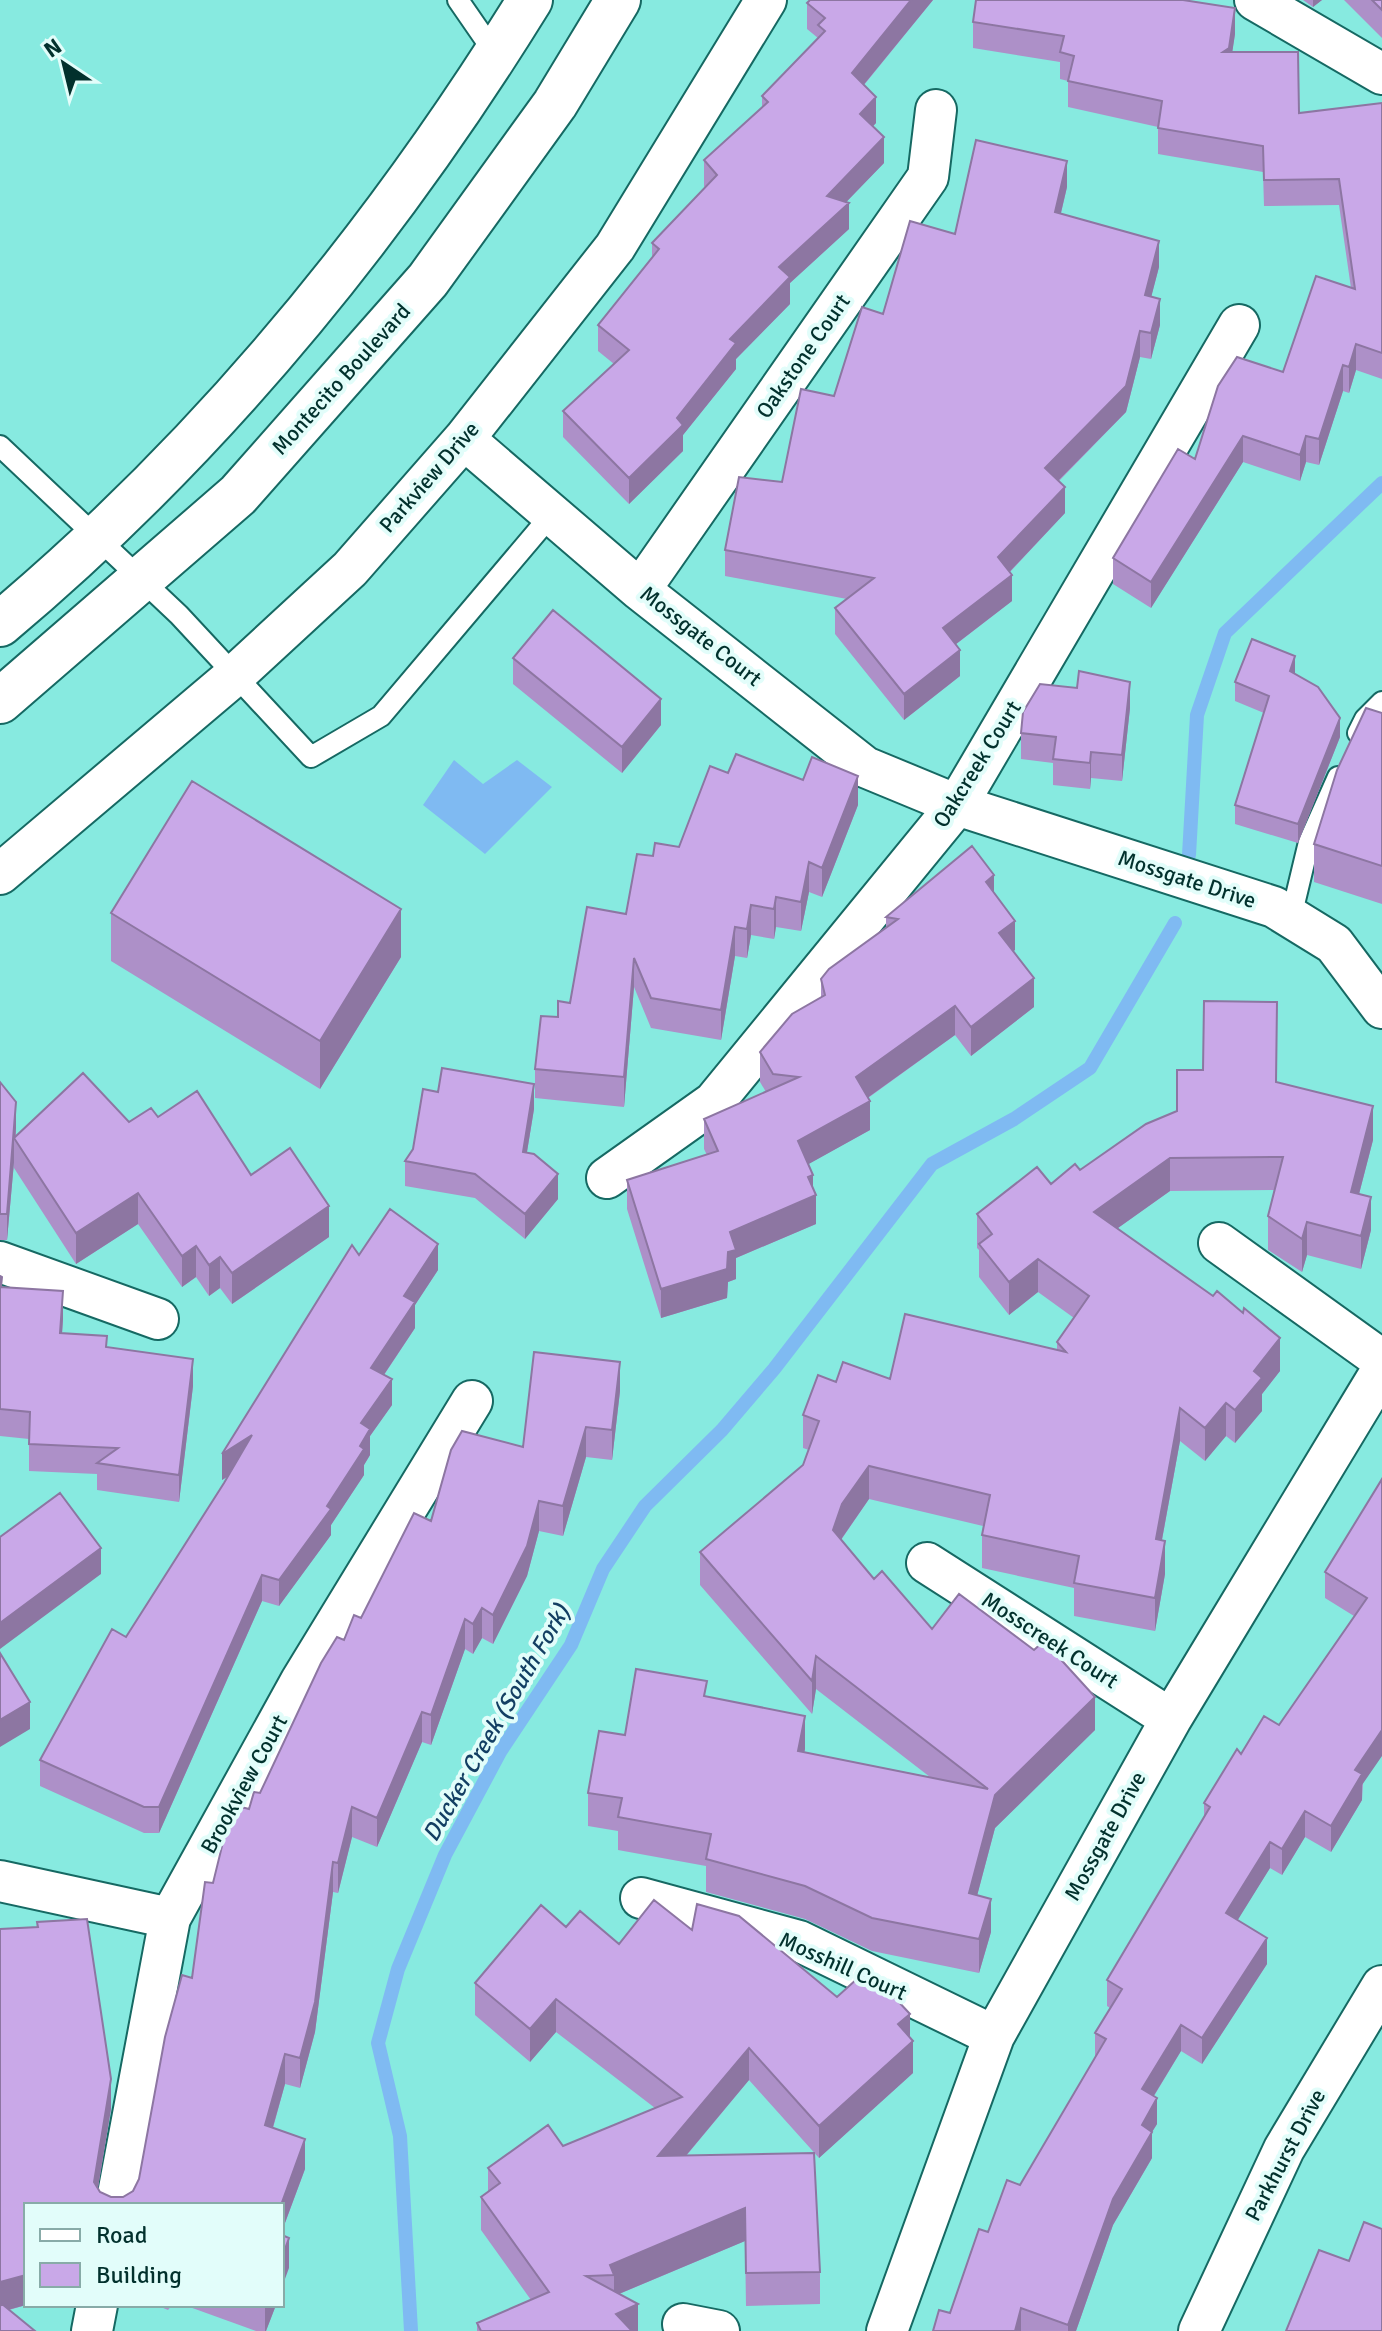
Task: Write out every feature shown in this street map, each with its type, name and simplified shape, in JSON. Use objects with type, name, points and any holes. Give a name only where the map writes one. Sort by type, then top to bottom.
[{"type":"main road","points":[[0,624],[98,539],[203,434],[373,234],[496,55],[530,0]]},
{"type":"main road","name":"Montecito Boulevard","points":[[0,701],[238,495],[428,280],[555,104],[618,0]]},
{"type":"street","name":"Parkview Drive","points":[[0,874],[234,676],[350,569],[464,439],[615,247],[766,0]]},
{"type":"street","points":[[1255,0],[1382,74]]},
{"type":"street","name":"Oakstone Court","points":[[640,590],[928,177],[936,110]]},
{"type":"street","name":"Oakcreek Court","points":[[607,1178],[714,1102],[957,805],[1239,325]]},
{"type":"street","name":"Mossgate Court","points":[[464,439],[640,590],[865,767],[957,805]]},
{"type":"street","name":"Mossgate Drive","points":[[957,805],[1274,907],[1334,944],[1382,1008]]},
{"type":"street","points":[[1219,1243],[1382,1360]]},
{"type":"street","points":[[0,1262],[158,1319]]},
{"type":"street","name":"Mossgate Drive","points":[[887,2331],[994,2036],[1171,1719],[1382,1370]]},
{"type":"street","name":"Brookview Court","points":[[116,2203],[170,1918],[301,1681],[472,1401]]},
{"type":"street","name":"Mosscreek Court","points":[[927,1563],[1171,1719]]},
{"type":"street","points":[[0,1881],[170,1918]]},
{"type":"street","name":"Mosshill Court","points":[[641,1898],[799,1941],[994,2036]]},
{"type":"street","name":"Parkhurst Drive","points":[[1199,2331],[1284,2149],[1382,1986]]},
{"type":"street","points":[[92,2331],[97,2307]]},
{"type":"lane","points":[[458,0],[496,55]]},
{"type":"lane","points":[[0,446],[179,615],[311,757],[381,716],[552,514]]},
{"type":"lane","points":[[1291,917],[1309,842],[1365,719],[1382,702]]},
{"type":"water","points":[[454,760],[483,784],[517,760],[552,787],[485,854],[423,805]]},
{"type":"building","points":[[810,0],[911,0],[852,73],[876,97],[860,114],[884,137],[827,196],[849,203],[779,267],[790,277],[730,339],[736,343],[677,418],[683,425],[629,478],[563,411],[629,350],[598,325],[659,249],[652,243],[717,175],[704,160],[768,102],[762,96],[825,31],[818,25],[825,18],[807,3]]},
{"type":"building","points":[[976,0],[1183,0],[1235,8],[1229,48],[1223,52],[1298,52],[1299,113],[1382,103],[1382,353],[1356,344],[1349,367],[1343,365],[1319,439],[1306,436],[1300,455],[1243,436],[1151,582],[1113,558],[1178,449],[1195,459],[1218,386],[1237,357],[1283,372],[1316,276],[1355,289],[1339,179],[1264,180],[1263,146],[1158,128],[1162,101],[1068,81],[1074,56],[1060,52],[1064,36],[973,22]]},
{"type":"building","points":[[1372,0],[1382,0],[1382,10]]},
{"type":"building","points":[[976,140],[1067,161],[1055,212],[1159,241],[1145,295],[1160,299],[1151,333],[1140,331],[1126,386],[1045,468],[1065,487],[998,557],[1012,575],[943,628],[960,650],[904,694],[835,608],[874,578],[725,550],[739,477],[782,482],[801,389],[834,396],[862,307],[883,314],[910,221],[955,234]]},
{"type":"building","points":[[553,610],[661,699],[622,747],[513,658]]},
{"type":"building","points":[[1252,639],[1295,656],[1290,671],[1318,687],[1340,718],[1298,824],[1235,805],[1269,696],[1235,682]]},
{"type":"building","points":[[1079,671],[1130,682],[1122,755],[1091,752],[1090,763],[1053,759],[1056,737],[1021,733],[1023,712],[1040,684],[1077,688]]},
{"type":"building","points":[[1366,708],[1382,713],[1382,866],[1314,844],[1337,770]]},
{"type":"building","points":[[736,754],[803,780],[812,757],[858,776],[822,868],[809,862],[801,902],[776,897],[774,909],[751,905],[747,929],[735,927],[721,1010],[651,998],[634,958],[624,1077],[535,1069],[541,1016],[558,1017],[558,1001],[570,1003],[587,907],[626,914],[637,854],[653,856],[655,843],[679,847],[710,766],[728,773]]},
{"type":"building","points":[[192,781],[401,909],[320,1041],[111,913]]},
{"type":"building","points":[[972,846],[994,875],[986,882],[1015,921],[999,933],[1034,978],[971,1027],[955,1006],[856,1077],[870,1101],[798,1141],[813,1175],[808,1177],[816,1195],[730,1232],[736,1250],[728,1252],[727,1269],[661,1289],[627,1180],[718,1151],[704,1119],[799,1077],[773,1074],[760,1052],[792,1014],[825,995],[821,979],[829,969],[898,919],[886,917]]},
{"type":"building","points":[[1204,1001],[1277,1002],[1276,1082],[1373,1106],[1351,1192],[1371,1197],[1361,1236],[1307,1222],[1302,1239],[1268,1216],[1283,1157],[1170,1158],[1094,1212],[1213,1296],[1217,1291],[1243,1313],[1244,1308],[1280,1338],[1254,1371],[1262,1378],[1235,1410],[1226,1403],[1205,1428],[1180,1408],[1156,1539],[1165,1541],[1155,1598],[1074,1583],[1079,1556],[982,1535],[990,1495],[869,1466],[842,1504],[833,1530],[874,1579],[882,1571],[932,1629],[959,1594],[1034,1650],[1044,1641],[1095,1697],[995,1795],[969,1893],[991,1899],[979,1939],[872,1918],[805,1886],[706,1859],[711,1834],[618,1817],[622,1798],[588,1793],[599,1731],[625,1735],[636,1669],[707,1681],[704,1696],[805,1716],[798,1751],[988,1789],[816,1656],[812,1681],[700,1552],[803,1465],[819,1421],[803,1415],[818,1375],[836,1382],[843,1362],[890,1379],[905,1314],[1066,1352],[1057,1342],[1089,1296],[1038,1259],[1009,1282],[979,1244],[992,1234],[977,1214],[1037,1167],[1051,1184],[1075,1164],[1080,1170],[1146,1124],[1177,1111],[1177,1070],[1203,1070]]},
{"type":"building","points":[[442,1068],[534,1084],[523,1152],[534,1154],[558,1174],[525,1214],[475,1174],[405,1161],[413,1149],[423,1089],[438,1092]]},
{"type":"building","points":[[83,1073],[129,1122],[151,1108],[158,1117],[197,1091],[251,1175],[290,1148],[329,1206],[232,1273],[220,1257],[209,1265],[196,1246],[182,1256],[138,1193],[76,1233],[14,1138]]},
{"type":"building","points":[[0,1082],[16,1102],[7,1214],[0,1214]]},
{"type":"building","points":[[390,1209],[438,1244],[404,1296],[415,1302],[371,1368],[392,1379],[361,1423],[370,1429],[360,1446],[364,1449],[327,1506],[331,1509],[279,1580],[262,1575],[159,1807],[144,1807],[40,1760],[112,1629],[126,1637],[224,1483],[252,1435],[222,1454],[352,1245],[359,1255]]},
{"type":"building","points":[[0,1276],[1,1287],[63,1291],[60,1333],[107,1336],[106,1347],[193,1359],[179,1475],[97,1463],[118,1448],[29,1444],[30,1412],[0,1409]]},
{"type":"building","points":[[534,1352],[620,1362],[612,1430],[586,1427],[563,1506],[539,1501],[527,1546],[493,1615],[482,1608],[473,1624],[465,1619],[431,1715],[422,1712],[377,1818],[352,1807],[338,1863],[333,1862],[315,2002],[300,2058],[285,2054],[265,2125],[305,2139],[282,2203],[24,2203],[24,2276],[0,2282],[0,1929],[38,1927],[37,1922],[87,1919],[111,2079],[94,2182],[100,2192],[111,2197],[123,2197],[133,2191],[139,2179],[165,2037],[182,1975],[192,1978],[205,1882],[213,1883],[224,1838],[241,1807],[249,1809],[254,1792],[260,1793],[321,1663],[337,1637],[344,1640],[354,1615],[361,1618],[414,1513],[431,1521],[451,1450],[462,1431],[523,1447]]},
{"type":"building","points":[[1382,1479],[1382,1730],[1355,1770],[1362,1774],[1331,1826],[1305,1811],[1282,1849],[1270,1842],[1226,1913],[1267,1938],[1202,2038],[1181,2025],[1142,2089],[1157,2098],[1142,2125],[1152,2132],[1113,2199],[1068,2325],[1021,2308],[1015,2331],[933,2331],[939,2310],[950,2313],[979,2229],[988,2232],[1007,2180],[1020,2185],[1106,2039],[1095,2033],[1122,1989],[1107,1980],[1210,1807],[1204,1803],[1237,1749],[1241,1754],[1264,1716],[1279,1725],[1367,1598],[1325,1572]]},
{"type":"building","points":[[60,1493],[101,1548],[0,1623],[0,1537]]},
{"type":"building","points":[[0,1653],[30,1702],[0,1720]]},
{"type":"building","points":[[654,1900],[692,1930],[697,1904],[739,1916],[837,1997],[868,1969],[910,2014],[898,2024],[913,2041],[819,2126],[749,2048],[658,2156],[814,2153],[820,2272],[746,2273],[745,2208],[610,2265],[614,2275],[586,2276],[638,2304],[616,2314],[632,2331],[481,2331],[477,2323],[549,2292],[481,2197],[500,2183],[488,2168],[548,2125],[563,2146],[682,2097],[556,1999],[530,2029],[475,1983],[541,1905],[566,1927],[580,1911],[619,1944]]},
{"type":"building","points":[[1364,2222],[1382,2229],[1382,2331],[1286,2331],[1319,2250],[1349,2261]]},
{"type":"building","points":[[2,2304],[35,2331],[0,2331]]},
{"type":"waterway","name":"Ducker Creek (South Fork)","points":[[1189,855],[1197,715],[1225,633],[1382,483]]},
{"type":"waterway","name":"Ducker Creek (South Fork)","points":[[411,2331],[400,2136],[378,2043],[398,1969],[445,1855],[500,1752],[571,1645],[603,1569],[645,1506],[722,1430],[774,1369],[932,1164],[1014,1119],[1090,1068],[1175,923]]}]
